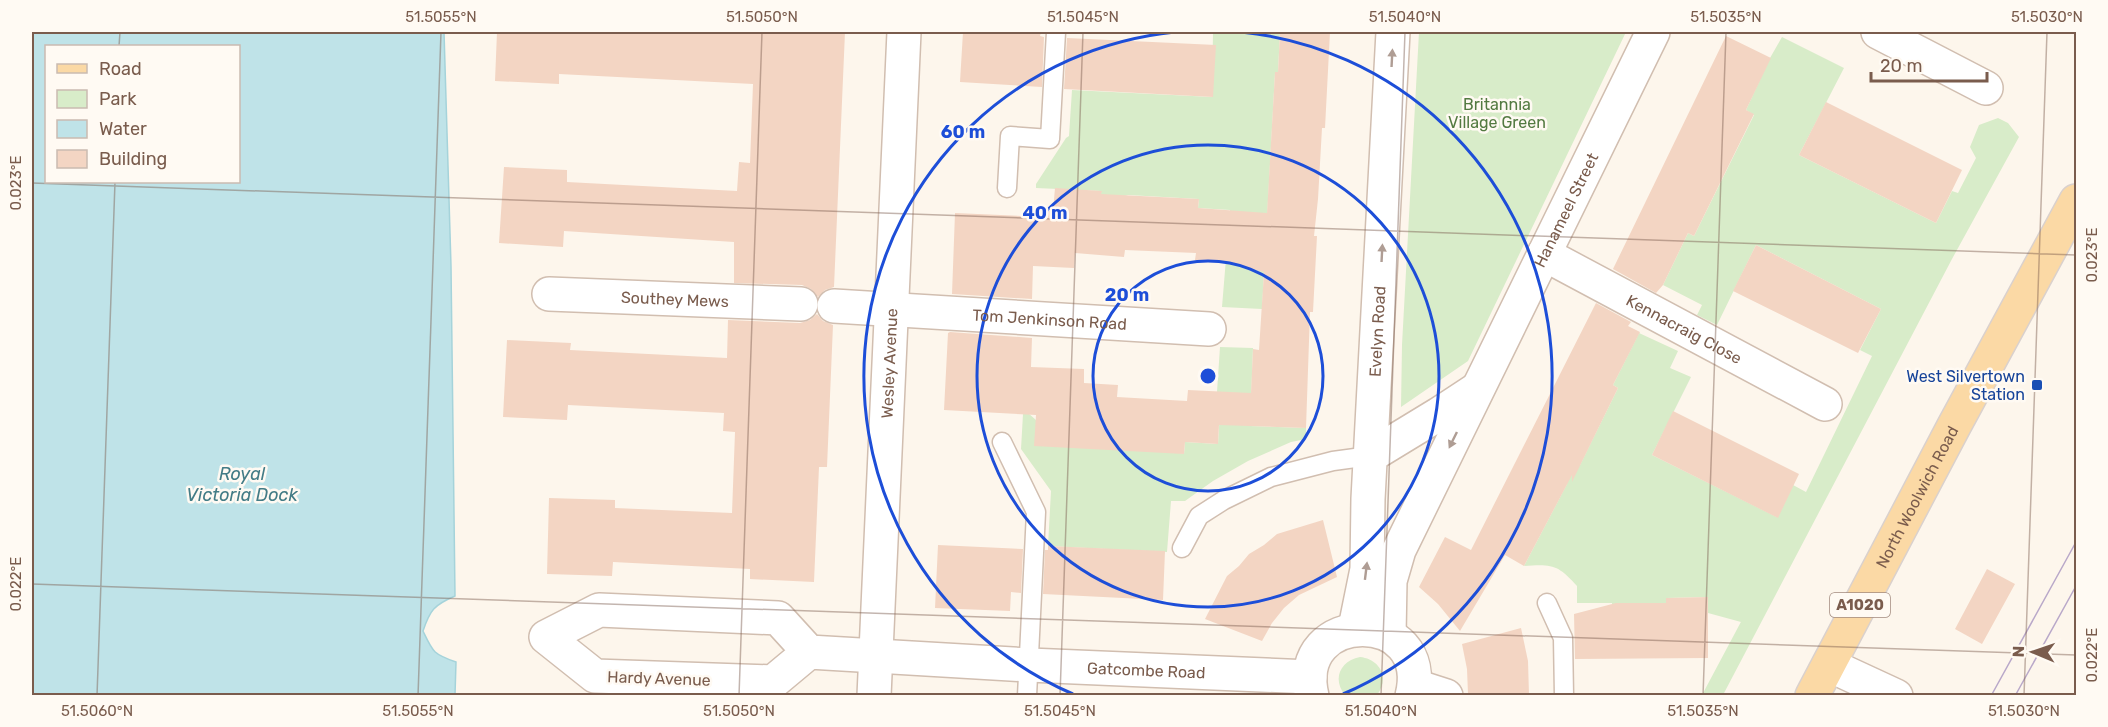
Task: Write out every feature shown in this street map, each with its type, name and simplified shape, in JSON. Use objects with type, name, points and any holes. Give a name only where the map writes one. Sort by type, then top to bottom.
[{"type":"main road","name":"North Woolwich Road","points":[[1829,665],[1954,426],[2076,201]]},
{"type":"main road","name":"A1020","points":[[1812,696],[1829,665]]},
{"type":"street","name":"Wesley Avenue","points":[[874,696],[904,32]]},
{"type":"street","name":"Evelyn Road","points":[[1355,628],[1367,569],[1370,456],[1393,32]]},
{"type":"street","name":"Hanameel Street","points":[[1389,635],[1390,581],[1399,550],[1653,32]]},
{"type":"street","points":[[1878,32],[1986,88]]},
{"type":"street","name":"Kennacraig Close","points":[[1544,254],[1825,404]]},
{"type":"street","name":"Southey Mews","points":[[549,294],[801,304]]},
{"type":"street","points":[[834,306],[891,309]]},
{"type":"street","name":"Tom Jenkinson Road","points":[[891,309],[1209,329]]},
{"type":"street","points":[[1370,456],[1478,388]]},
{"type":"street","name":"Hardy Avenue","points":[[599,609],[778,618],[809,652],[773,682],[595,675],[546,637],[599,609]]},
{"type":"street","points":[[1311,686],[1314,659],[1324,644],[1338,634],[1355,628],[1372,629],[1389,635],[1401,644],[1414,671],[1413,691],[1446,696]]},
{"type":"street","points":[[809,652],[877,657]]},
{"type":"street","name":"Gatcombe Road","points":[[877,657],[1028,680],[1311,686]]},
{"type":"street","points":[[1829,665],[1896,696]]},
{"type":"lane","points":[[1007,188],[1010,136],[1050,139],[1056,32]]},
{"type":"lane","points":[[1002,442],[1036,512],[1028,680]]},
{"type":"lane","points":[[1182,548],[1199,516],[1224,500],[1271,477],[1333,461],[1370,456]]},
{"type":"lane","points":[[1546,603],[1563,638],[1564,696]]},
{"type":"green space","points":[[1213,32],[1280,32],[1278,72],[1275,73],[1262,309],[1222,307],[1230,210],[1198,208],[1199,199],[1128,195],[1101,204],[1101,191],[1036,188],[1036,184],[1069,136],[1072,90],[1212,97]]},
{"type":"green space","name":"Britannia Village Green","points":[[1419,32],[1626,32],[1468,361],[1401,407],[1402,345]]},
{"type":"green space","points":[[1782,37],[1844,68],[1799,155],[1936,223],[1952,191],[1958,193],[1976,158],[1970,147],[1979,125],[1998,118],[2008,123],[2019,137],[1952,259],[1723,695],[1702,695],[1741,622],[1708,613],[1708,597],[1667,598],[1667,605],[1577,603],[1577,586],[1560,570],[1542,565],[1524,566],[1567,484],[1519,458],[1580,465],[1618,388],[1613,385],[1639,333],[1678,351],[1670,368],[1691,377],[1652,455],[1777,517],[1793,485],[1806,492],[1872,356],[1860,350],[1881,309],[1756,245],[1717,325],[1697,315],[1702,305],[1663,285],[1688,233],[1694,236],[1754,115],[1746,110]]},
{"type":"green space","points":[[1220,347],[1253,348],[1250,426],[1306,428],[1306,439],[1291,442],[1248,461],[1213,481],[1185,501],[1171,501],[1167,552],[1048,546],[1051,491],[1021,449],[1023,414],[1028,413],[1036,420],[1184,454],[1185,442],[1218,444],[1221,393],[1217,392]]},
{"type":"green space","points":[[1360,657],[1373,661],[1381,670],[1383,682],[1377,695],[1345,695],[1341,689],[1340,672],[1347,662]]},
{"type":"water","name":"Royal Victoria Dock","points":[[32,32],[444,32],[451,266],[455,596],[434,609],[423,631],[435,651],[456,662],[455,695],[32,695]]},
{"type":"building","points":[[497,32],[845,32],[834,287],[825,290],[818,297],[811,289],[802,285],[734,283],[734,242],[564,231],[563,247],[499,243],[504,167],[567,170],[567,182],[737,191],[739,162],[750,163],[753,84],[559,74],[559,84],[495,81]]},
{"type":"building","points":[[963,32],[1041,32],[1040,36],[1044,37],[1042,87],[960,82]]},
{"type":"building","points":[[1280,32],[1330,32],[1325,128],[1322,128],[1314,236],[1317,236],[1313,312],[1310,312],[1306,428],[1219,425],[1218,444],[1185,442],[1184,454],[1034,446],[1036,415],[944,410],[948,333],[950,332],[1032,338],[1031,367],[1084,369],[1084,383],[1118,385],[1117,397],[1187,401],[1188,390],[1251,393],[1253,349],[1259,350],[1264,272],[1225,262],[1195,260],[1196,253],[1125,250],[1124,257],[1075,253],[1074,268],[1033,266],[1032,299],[952,294],[955,213],[1045,217],[1045,211],[1053,211],[1055,188],[1102,191],[1101,194],[1199,199],[1198,208],[1267,213],[1275,72],[1278,72]]},
{"type":"building","points":[[1726,36],[1771,58],[1746,110],[1754,114],[1694,236],[1688,233],[1663,285],[1656,293],[1613,269]]},
{"type":"building","points":[[1067,38],[1216,45],[1213,97],[1064,89]]},
{"type":"building","points":[[1826,102],[1962,170],[1936,223],[1799,155]]},
{"type":"building","points":[[1756,245],[1881,309],[1858,353],[1733,291]]},
{"type":"building","points":[[1596,303],[1631,322],[1628,326],[1640,332],[1613,385],[1618,388],[1572,482],[1572,475],[1524,566],[1505,555],[1460,631],[1438,604],[1419,587],[1445,537],[1471,550]]},
{"type":"building","points":[[817,314],[823,321],[833,325],[827,467],[819,467],[814,582],[750,579],[750,569],[613,562],[612,576],[547,574],[549,498],[615,500],[615,508],[732,513],[735,432],[723,431],[724,413],[568,405],[567,420],[503,417],[507,340],[571,343],[570,350],[727,358],[728,320],[800,323],[810,320]]},
{"type":"building","points":[[1673,411],[1799,474],[1778,518],[1652,455]]},
{"type":"building","points":[[1323,520],[1337,577],[1299,595],[1284,608],[1262,641],[1205,619],[1227,576],[1249,554],[1277,534]]},
{"type":"building","points":[[938,545],[1023,549],[1021,593],[1011,592],[1010,611],[935,608]]},
{"type":"building","points":[[1048,546],[1165,551],[1163,600],[1043,594],[1045,550],[1048,550]]},
{"type":"building","points":[[1987,569],[2015,584],[1982,644],[1955,629]]},
{"type":"building","points":[[1708,597],[1708,658],[1575,659],[1574,614],[1616,603],[1666,603],[1666,598]]},
{"type":"building","points":[[1521,628],[1528,661],[1529,695],[1468,694],[1467,669],[1462,644]]},
{"type":"tram line","points":[[1991,696],[2076,542]]},
{"type":"tram line","points":[[2015,696],[2076,586]]},
{"type":"place","name":"West Silvertown Station","points":[[2037,385]]}]
